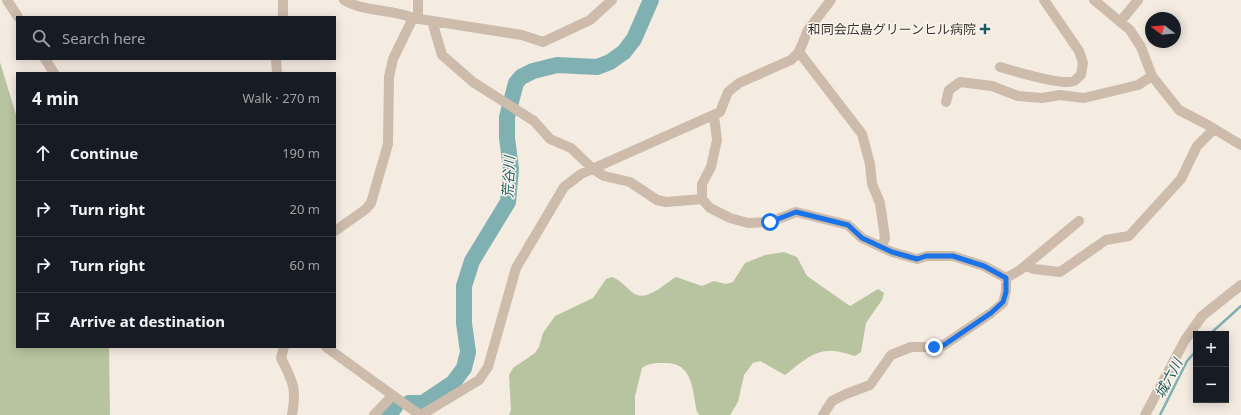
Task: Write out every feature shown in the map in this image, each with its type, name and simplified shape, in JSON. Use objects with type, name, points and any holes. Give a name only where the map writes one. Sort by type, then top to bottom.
[{"type":"street","points":[[8,0],[17,16]]},
{"type":"street","points":[[283,0],[283,16]]},
{"type":"street","points":[[344,0],[352,5],[401,13],[415,18],[443,21],[522,35],[543,42],[572,30],[590,20],[612,0]]},
{"type":"street","points":[[336,230],[366,209],[371,203],[375,192],[388,144],[390,77],[394,59],[415,18],[418,0]]},
{"type":"street","points":[[327,348],[392,396],[421,415],[479,380],[488,367],[516,268],[528,244],[564,187],[581,174],[714,116],[720,112],[728,92],[739,83],[791,60],[799,52],[808,30],[831,0]]},
{"type":"street","points":[[1000,67],[1019,73],[1061,81],[1074,81],[1081,75],[1084,63],[1079,51],[1044,0]]},
{"type":"street","points":[[1094,0],[1130,30],[1142,47],[1152,76],[1179,110],[1241,145]]},
{"type":"street","points":[[1120,22],[1138,0]]},
{"type":"street","points":[[432,21],[442,55],[473,82],[505,101],[534,121],[550,139],[571,148],[593,169],[604,176],[630,182],[657,200],[666,202],[702,199]]},
{"type":"street","points":[[799,52],[862,134],[870,164],[872,184],[880,203],[885,238],[882,246]]},
{"type":"street","points":[[46,60],[53,72]]},
{"type":"street","points":[[276,60],[277,72]]},
{"type":"street","points":[[946,102],[949,90],[960,82],[992,86],[1018,96],[1042,98],[1060,95],[1084,98],[1138,85],[1152,76]]},
{"type":"street","points":[[714,116],[717,140],[711,168],[702,184],[702,199],[710,208],[730,218],[748,223],[770,222],[796,212],[848,225],[862,238],[882,246],[892,252],[917,259],[926,256],[953,256],[984,266],[1006,278]]},
{"type":"street","points":[[1026,266],[1034,269],[1060,272],[1106,240],[1129,236],[1181,179],[1197,146],[1214,129]]},
{"type":"street","points":[[1006,278],[1026,266],[1079,222]]},
{"type":"street","points":[[822,415],[832,401],[870,385],[891,355],[910,347],[934,347],[944,345],[991,313],[1003,302],[1006,292],[1006,278]]},
{"type":"street","points":[[1145,415],[1185,340],[1202,316],[1218,301],[1241,285]]},
{"type":"street","points":[[284,348],[281,358],[292,380],[295,396],[292,415]]},
{"type":"street","points":[[374,415],[392,396]]},
{"type":"green space","points":[[0,62],[16,115],[16,348],[109,348],[110,415],[0,415]]},
{"type":"green space","points":[[784,252],[797,257],[807,276],[850,306],[878,289],[884,293],[882,300],[866,323],[861,352],[855,356],[834,351],[816,353],[785,375],[760,361],[753,363],[744,375],[738,402],[730,415],[700,415],[697,412],[692,386],[686,372],[673,364],[655,363],[642,368],[635,396],[635,415],[509,415],[511,410],[509,375],[513,368],[535,353],[539,347],[543,333],[555,316],[593,298],[606,279],[612,277],[615,278],[632,292],[643,296],[654,292],[676,277],[702,286],[714,281],[726,284],[733,282],[745,263],[765,255]]},
{"type":"waterway","name":"荒谷川","points":[[409,403],[423,403],[453,383],[464,368],[468,352],[464,323],[464,286],[472,261],[508,202],[511,169],[507,138],[507,117],[516,83],[521,77],[533,71],[557,65],[597,67],[610,62],[624,52],[634,39],[651,0]]},
{"type":"waterway","name":"城六川","points":[[1213,331],[1241,306]]},
{"type":"waterway","name":"城六川","points":[[1160,415],[1187,361],[1193,354]]},
{"type":"waterway","name":"荒谷川","points":[[388,415],[395,407]]},
{"type":"place","name":"和同会広島グリーンヒル病院","points":[[985,29]]},
{"type":"route","points":[[770,222],[796,212],[848,225],[862,238],[882,246],[892,252],[917,259],[926,256],[953,256],[984,266],[1006,278],[1006,292],[1003,302],[991,313],[968,327],[944,345],[934,347]]}]
